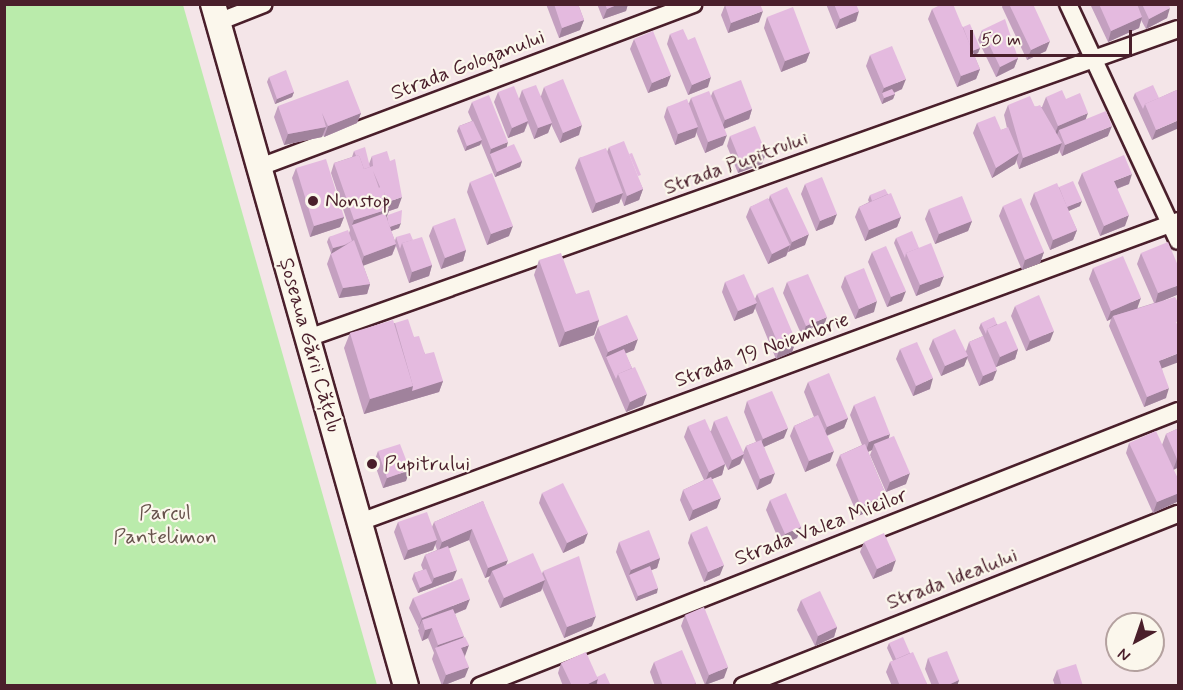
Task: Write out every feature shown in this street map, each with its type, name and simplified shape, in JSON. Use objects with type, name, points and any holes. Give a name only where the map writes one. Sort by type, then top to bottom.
[{"type":"main road","name":"Șoseaua Gării Cățelu","points":[[216,13],[406,686]]},
{"type":"street","points":[[216,13],[264,4]]},
{"type":"street","name":"Strada Gologanului","points":[[260,167],[693,4]]},
{"type":"street","points":[[1068,4],[1175,223],[1179,241]]},
{"type":"street","name":"Strada Pupitrului","points":[[308,338],[1179,29]]},
{"type":"street","name":"Strada 19 Noiembrie","points":[[360,522],[1175,223]]},
{"type":"street","name":"Strada Valea Mieilor","points":[[480,686],[1179,411]]},
{"type":"street","name":"Strada Idealului","points":[[743,686],[1179,514]]},
{"type":"green space","name":"Parcul Pantelimon","points":[[4,5],[183,5],[377,685],[5,685]]},
{"type":"building","points":[[554,4],[578,4],[584,20],[562,28]]},
{"type":"building","points":[[605,4],[619,4],[607,9]]},
{"type":"building","points":[[760,4],[763,11],[731,23],[725,5]]},
{"type":"building","points":[[834,4],[856,4],[859,11],[840,19]]},
{"type":"building","points":[[942,4],[953,4],[980,69],[961,76],[932,9]]},
{"type":"building","points":[[1009,4],[1033,4],[1050,41],[1031,50]]},
{"type":"building","points":[[1099,4],[1137,4],[1142,17],[1111,31]]},
{"type":"building","points":[[1142,4],[1169,4],[1170,8],[1149,19]]},
{"type":"building","points":[[793,7],[810,52],[785,61],[767,17]]},
{"type":"building","points":[[1005,19],[1018,58],[1000,67],[982,30]]},
{"type":"building","points":[[970,24],[980,48],[972,51],[963,27]]},
{"type":"building","points":[[683,29],[688,40],[695,37],[711,77],[692,85],[670,34]]},
{"type":"building","points":[[653,31],[671,75],[652,83],[634,39]]},
{"type":"building","points":[[892,46],[906,79],[884,88],[870,55]]},
{"type":"building","points":[[286,70],[294,92],[277,99],[269,77]]},
{"type":"building","points":[[563,79],[582,125],[563,133],[544,87]]},
{"type":"building","points":[[348,80],[361,113],[328,126],[322,113],[326,127],[288,134],[278,106]]},
{"type":"building","points":[[741,80],[752,109],[725,120],[713,91]]},
{"type":"building","points":[[536,85],[552,123],[538,128],[522,90]]},
{"type":"building","points":[[1153,85],[1159,98],[1145,104],[1143,109],[1135,93]]},
{"type":"building","points":[[514,86],[528,121],[512,128],[498,92]]},
{"type":"building","points":[[892,89],[895,94],[884,98],[882,93]]},
{"type":"building","points":[[1179,89],[1179,120],[1156,130],[1145,104]]},
{"type":"building","points":[[1062,90],[1066,99],[1080,93],[1088,113],[1058,126],[1046,97]]},
{"type":"building","points":[[709,91],[727,135],[708,142],[691,98]]},
{"type":"building","points":[[489,95],[508,142],[491,149],[472,102]]},
{"type":"building","points":[[1030,96],[1035,107],[1040,105],[1062,143],[1023,158],[1008,105]]},
{"type":"building","points":[[687,99],[698,127],[678,134],[667,107]]},
{"type":"building","points":[[1106,111],[1112,126],[1065,145],[1059,130]]},
{"type":"building","points":[[995,116],[1001,130],[1008,127],[1019,153],[996,168],[977,123]]},
{"type":"building","points":[[473,121],[482,140],[467,146],[459,126]]},
{"type":"building","points":[[755,126],[766,153],[741,163],[730,136]]},
{"type":"building","points":[[624,141],[643,189],[627,196],[609,147]]},
{"type":"building","points":[[514,144],[522,161],[497,172],[490,154]]},
{"type":"building","points":[[365,147],[370,167],[364,169],[359,155],[356,156],[354,151]]},
{"type":"building","points":[[606,148],[623,193],[596,203],[579,158]]},
{"type":"building","points":[[387,151],[390,161],[395,159],[402,197],[388,202],[384,192],[389,209],[354,220],[334,163],[359,155],[364,169],[373,166],[372,156]]},
{"type":"building","points":[[632,153],[641,175],[638,176],[629,154]]},
{"type":"building","points":[[1124,155],[1132,174],[1114,181],[1129,215],[1104,226],[1082,173]]},
{"type":"building","points":[[326,159],[344,217],[314,226],[296,168]]},
{"type":"building","points":[[492,173],[513,226],[491,234],[470,182]]},
{"type":"building","points":[[822,177],[837,214],[820,221],[805,184]]},
{"type":"building","points":[[1073,181],[1082,201],[1067,207],[1059,187]]},
{"type":"building","points":[[1057,183],[1077,230],[1053,240],[1034,193]]},
{"type":"building","points":[[787,187],[809,234],[792,242],[770,195]]},
{"type":"building","points":[[885,189],[888,194],[872,201],[870,195]]},
{"type":"building","points":[[891,193],[901,217],[869,230],[859,207]]},
{"type":"building","points":[[962,196],[972,221],[939,234],[929,209]]},
{"type":"building","points":[[768,198],[790,245],[772,254],[750,207]]},
{"type":"building","points":[[1021,198],[1044,252],[1025,260],[1003,206]]},
{"type":"building","points":[[402,210],[401,223],[390,227],[388,215]]},
{"type":"building","points":[[385,213],[396,244],[364,256],[352,225]]},
{"type":"building","points":[[455,218],[466,250],[445,258],[433,226]]},
{"type":"building","points":[[348,230],[352,241],[333,248],[329,237]]},
{"type":"building","points":[[912,231],[919,248],[906,253],[905,258],[896,238]]},
{"type":"building","points":[[410,233],[413,240],[402,243],[400,249],[396,237]]},
{"type":"building","points":[[422,237],[432,265],[412,272],[402,243]]},
{"type":"building","points":[[354,240],[370,284],[343,288],[331,254]]},
{"type":"building","points":[[1168,242],[1179,268],[1179,285],[1158,293],[1141,253]]},
{"type":"building","points":[[931,243],[944,276],[920,285],[906,253]]},
{"type":"building","points":[[886,246],[906,291],[891,297],[872,252]]},
{"type":"building","points":[[561,253],[576,294],[589,290],[599,320],[565,332],[539,260]]},
{"type":"building","points":[[1123,256],[1141,298],[1111,311],[1093,268]]},
{"type":"building","points":[[864,268],[877,301],[859,309],[845,276]]},
{"type":"building","points":[[744,274],[757,303],[738,311],[725,282]]},
{"type":"building","points":[[808,274],[827,317],[806,326],[787,282]]},
{"type":"building","points":[[773,287],[796,341],[780,348],[757,294]]},
{"type":"building","points":[[1039,295],[1054,331],[1030,341],[1015,306]]},
{"type":"building","points":[[1175,297],[1179,304],[1179,321],[1176,322],[1179,328],[1179,353],[1159,361],[1169,388],[1147,397],[1113,316]]},
{"type":"building","points":[[627,315],[638,339],[608,352],[598,327]]},
{"type":"building","points":[[994,317],[997,324],[987,329],[986,334],[981,323]]},
{"type":"building","points":[[408,319],[414,337],[419,336],[425,354],[434,352],[443,381],[412,391],[413,386],[395,323]]},
{"type":"building","points":[[393,320],[413,386],[370,399],[350,333]]},
{"type":"building","points":[[1006,321],[1018,349],[1000,357],[987,329]]},
{"type":"building","points":[[955,329],[968,356],[945,366],[933,339]]},
{"type":"building","points":[[983,336],[997,370],[983,376],[969,342]]},
{"type":"building","points":[[917,342],[933,378],[916,386],[900,349]]},
{"type":"building","points":[[624,349],[632,368],[618,374],[616,379],[606,357]]},
{"type":"building","points":[[635,367],[647,394],[630,402],[618,374]]},
{"type":"building","points":[[829,373],[848,418],[827,427],[808,382]]},
{"type":"building","points":[[772,391],[788,428],[763,439],[747,401]]},
{"type":"building","points":[[875,396],[890,434],[869,442],[854,405]]},
{"type":"building","points":[[818,415],[834,451],[809,461],[794,426]]},
{"type":"building","points":[[727,416],[744,454],[732,460],[714,421]]},
{"type":"building","points":[[705,419],[725,464],[709,472],[688,426]]},
{"type":"building","points":[[1179,428],[1179,459],[1177,459],[1166,434]]},
{"type":"building","points":[[1156,431],[1179,481],[1179,493],[1157,502],[1129,443]]},
{"type":"building","points":[[894,436],[910,473],[890,482],[874,444]]},
{"type":"building","points":[[761,440],[775,473],[760,479],[746,446]]},
{"type":"building","points":[[400,444],[410,470],[387,478],[378,451]]},
{"type":"building","points":[[865,444],[886,495],[861,506],[840,455]]},
{"type":"building","points":[[711,477],[721,498],[693,510],[683,490]]},
{"type":"building","points":[[563,483],[588,533],[567,543],[542,493]]},
{"type":"building","points":[[786,493],[801,527],[785,534],[770,500]]},
{"type":"building","points":[[483,501],[508,560],[488,568],[472,529],[442,542],[434,522]]},
{"type":"building","points":[[427,512],[437,540],[408,550],[398,522]]},
{"type":"building","points":[[707,526],[724,565],[708,572],[691,533]]},
{"type":"building","points":[[649,530],[660,558],[631,570],[619,542]]},
{"type":"building","points":[[884,533],[896,560],[877,569],[864,542]]},
{"type":"building","points":[[448,546],[457,570],[434,578],[425,555]]},
{"type":"building","points":[[533,553],[545,580],[504,598],[492,571]]},
{"type":"building","points":[[579,556],[596,616],[567,627],[543,571]]},
{"type":"building","points":[[650,566],[658,588],[638,596],[629,575]]},
{"type":"building","points":[[426,569],[432,583],[420,588],[414,573]]},
{"type":"building","points":[[462,578],[470,599],[422,618],[413,598]]},
{"type":"building","points":[[820,591],[837,627],[818,636],[801,600]]},
{"type":"building","points":[[704,607],[728,667],[709,675],[685,615]]},
{"type":"building","points":[[453,609],[464,636],[438,645],[432,628],[425,630],[422,620]]},
{"type":"building","points":[[465,637],[469,645],[461,648],[469,667],[446,675],[435,648]]},
{"type":"building","points":[[903,637],[910,653],[896,659],[889,643]]},
{"type":"building","points":[[682,650],[696,683],[690,686],[663,686],[654,662]]},
{"type":"building","points":[[947,651],[959,680],[946,686],[940,686],[928,658]]},
{"type":"building","points":[[586,652],[598,679],[584,686],[572,686],[561,663]]},
{"type":"building","points":[[913,652],[928,686],[900,686],[890,662]]},
{"type":"building","points":[[1076,664],[1083,686],[1062,686],[1057,670]]},
{"type":"building","points":[[605,673],[611,686],[598,686],[597,677]]},
{"type":"place","name":"Nonstop","points":[[313,201]]},
{"type":"place","name":"Pupitrului","points":[[372,464]]}]
